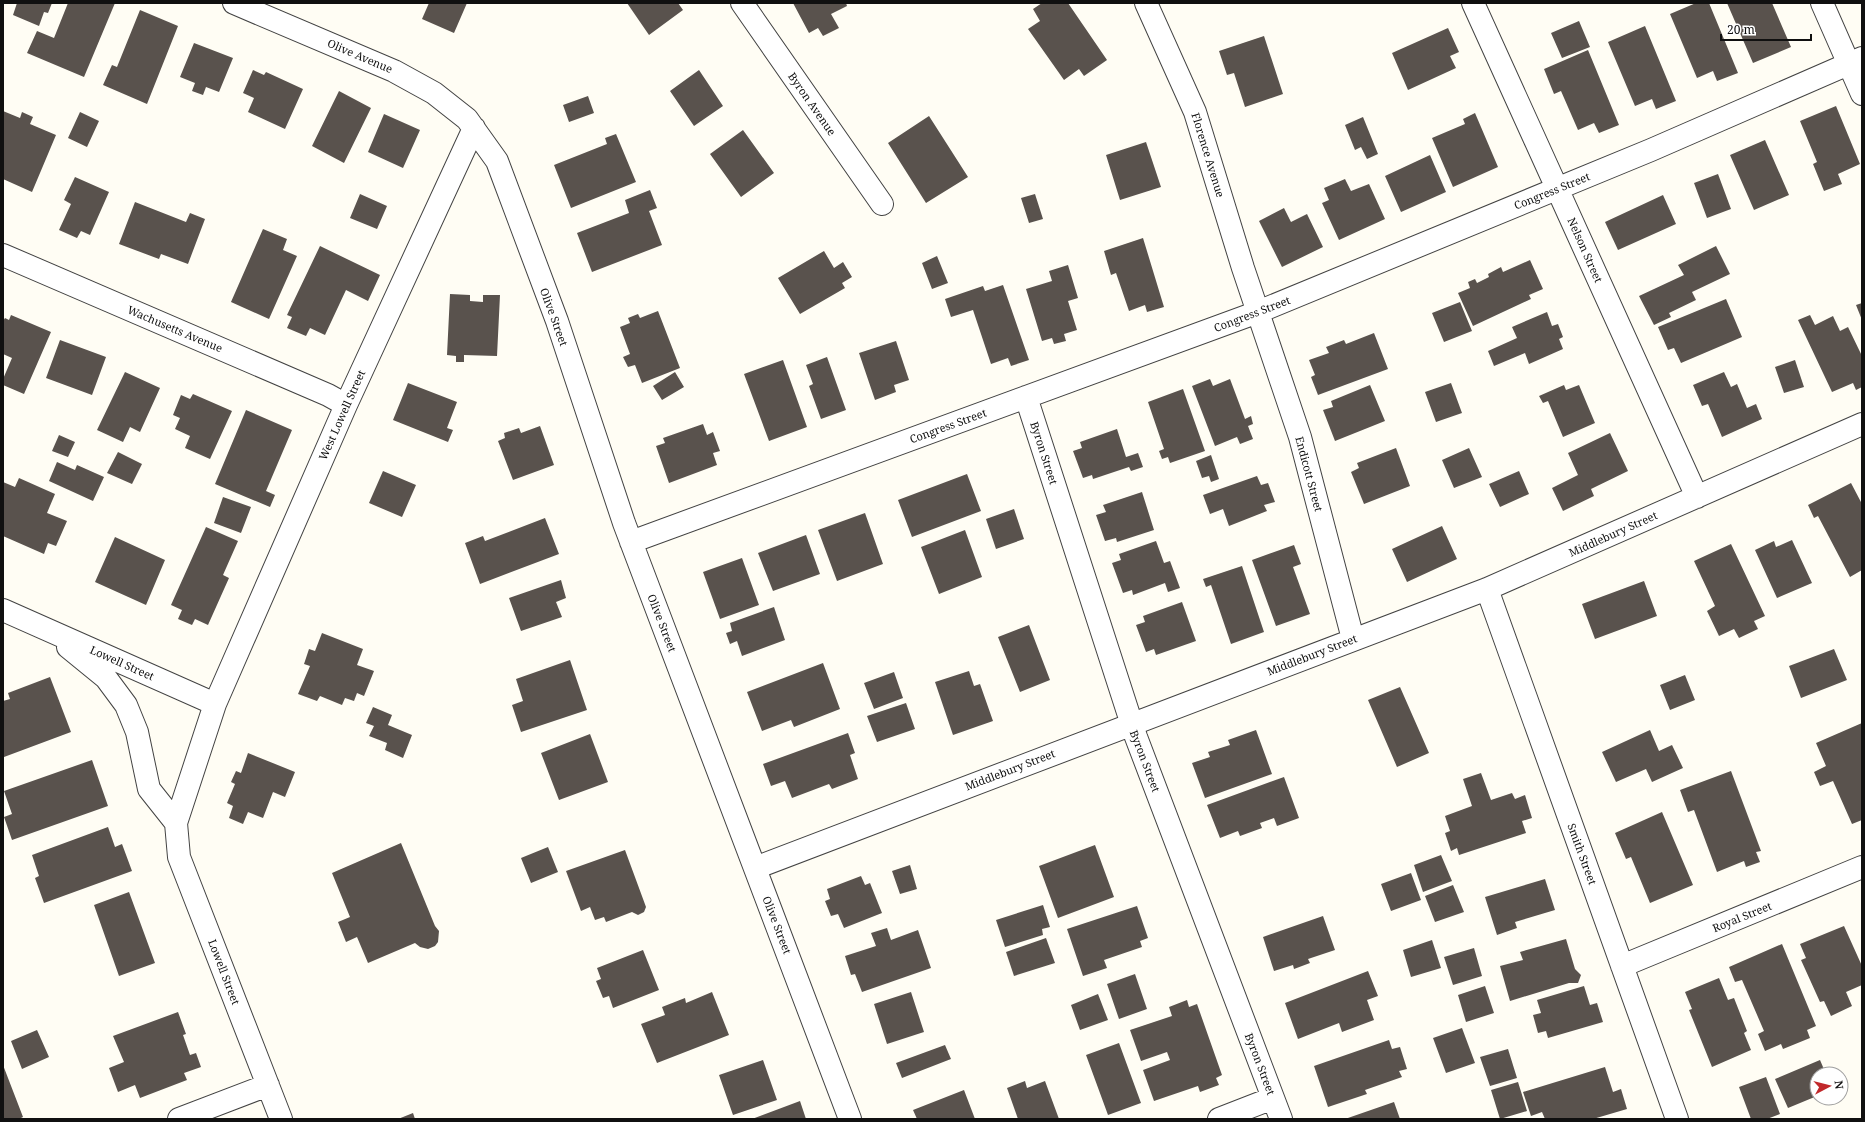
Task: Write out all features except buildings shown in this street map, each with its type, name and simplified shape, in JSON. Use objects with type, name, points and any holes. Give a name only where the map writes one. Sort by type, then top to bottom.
[{"type":"street","name":"Olive Avenue","points":[[234,3],[394,71],[434,93],[467,119],[474,128]]},
{"type":"street","name":"Byron Avenue","points":[[742,3],[882,204]]},
{"type":"street","name":"Florence Avenue","points":[[1146,3],[1196,112],[1258,312]]},
{"type":"street","name":"Nelson Street","points":[[1473,3],[1697,497]]},
{"type":"street","points":[[1822,3],[1855,61],[1862,94]]},
{"type":"street","name":"Congress Street","points":[[631,542],[1258,312],[1651,150],[1855,61]]},
{"type":"street","name":"West Lowell Street","points":[[215,704],[346,405],[474,128]]},
{"type":"street","name":"Olive Street","points":[[474,128],[497,161],[500,168],[557,321],[631,542],[850,1119]]},
{"type":"street","name":"Wachusetts Avenue","points":[[3,256],[328,395],[346,405]]},
{"type":"street","name":"Endicott Street","points":[[1258,312],[1300,437],[1353,639]]},
{"type":"street","name":"Byron Street","points":[[1026,397],[1132,724],[1281,1119]]},
{"type":"street","name":"Middlebury Street","points":[[755,868],[1487,589],[1862,424]]},
{"type":"street","name":"Smith Street","points":[[1487,589],[1677,1119]]},
{"type":"street","name":"Lowell Street","points":[[3,610],[215,704],[176,823],[179,857],[281,1119]]},
{"type":"street","name":"Lowell Street","points":[[47,630],[106,678],[126,705],[137,732],[149,789],[176,823]]},
{"type":"street","name":"Royal Street","points":[[1622,966],[1862,867]]},
{"type":"street","points":[[179,1119],[268,1085]]},
{"type":"street","points":[[1219,1119],[1273,1098]]}]
